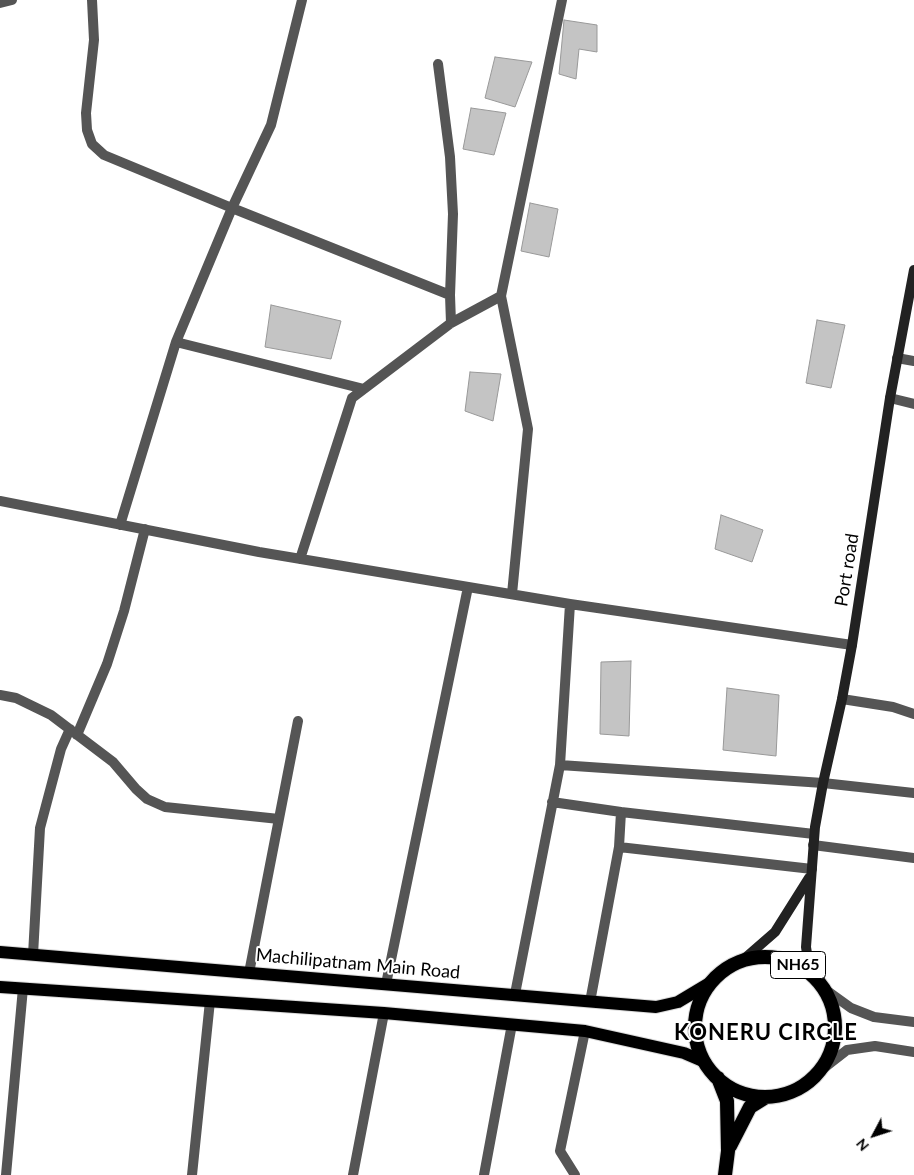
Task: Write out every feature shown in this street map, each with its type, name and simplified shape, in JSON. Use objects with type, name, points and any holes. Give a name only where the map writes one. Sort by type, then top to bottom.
[{"type":"highway","name":"NH65","points":[[767,956],[790,961],[810,972],[826,990],[834,1010],[836,1032],[831,1053],[820,1071],[805,1085],[786,1094],[766,1097],[748,1095],[732,1089],[718,1078],[705,1062],[697,1043],[695,1023],[699,1002],[708,984],[724,969],[744,959],[767,956]]},
{"type":"highway","name":"NH65","points":[[718,1078],[727,1101],[728,1151],[726,1175]]},
{"type":"highway","name":"NH65","points":[[728,1151],[750,1107],[766,1097]]},
{"type":"main road","name":"Port road","points":[[810,972],[806,947],[814,839],[823,783],[852,645],[890,398],[914,270]]},
{"type":"main road","name":"Port road","points":[[744,959],[775,932],[812,872]]},
{"type":"main road","name":"Machilipatnam Main Road","points":[[0,952],[656,1007],[678,1002],[708,984]]},
{"type":"main road","points":[[0,986],[384,1013],[585,1031],[684,1052],[705,1062]]},
{"type":"street","points":[[0,3],[12,0]]},
{"type":"street","points":[[92,0],[94,40],[86,113],[87,130],[92,144],[104,155],[450,295]]},
{"type":"street","points":[[120,524],[176,342],[232,208],[271,125],[302,0]]},
{"type":"street","points":[[512,594],[528,429],[501,296],[562,0]]},
{"type":"street","points":[[438,64],[450,157],[453,214],[450,295],[451,323]]},
{"type":"street","points":[[300,559],[352,398],[451,323],[501,296]]},
{"type":"street","points":[[176,342],[364,389]]},
{"type":"street","points":[[897,358],[914,361]]},
{"type":"street","points":[[890,398],[914,404]]},
{"type":"street","points":[[0,501],[300,559],[570,604],[852,645]]},
{"type":"street","points":[[33,955],[40,828],[61,749],[74,732],[107,664],[124,611],[145,529]]},
{"type":"street","points":[[386,984],[468,587]]},
{"type":"street","points":[[515,994],[560,765],[570,604]]},
{"type":"street","points":[[0,695],[16,698],[51,715],[113,762],[147,799],[165,807],[279,818]]},
{"type":"street","points":[[842,699],[893,707],[914,714]]},
{"type":"street","points":[[249,973],[298,721]]},
{"type":"street","points":[[560,765],[823,783],[914,793]]},
{"type":"street","points":[[552,802],[814,839],[914,858]]},
{"type":"street","points":[[590,1002],[619,847],[621,812]]},
{"type":"street","points":[[619,847],[812,872]]},
{"type":"street","points":[[6,1175],[23,988]]},
{"type":"street","points":[[826,990],[851,1008],[874,1017],[914,1022]]},
{"type":"street","points":[[192,1175],[210,1002]]},
{"type":"street","points":[[354,1175],[384,1013]]},
{"type":"street","points":[[484,1175],[512,1024]]},
{"type":"street","points":[[575,1175],[560,1151],[585,1031]]},
{"type":"street","points":[[820,1071],[847,1050],[876,1046],[914,1052]]},
{"type":"building","points":[[564,20],[597,25],[597,52],[579,49],[576,79],[559,74]]},
{"type":"building","points":[[495,57],[532,62],[515,107],[485,98]]},
{"type":"building","points":[[471,108],[506,113],[494,155],[463,149]]},
{"type":"building","points":[[530,203],[558,209],[549,257],[521,251]]},
{"type":"building","points":[[271,305],[341,321],[331,359],[265,347]]},
{"type":"building","points":[[817,320],[845,325],[831,388],[806,383]]},
{"type":"building","points":[[470,372],[501,374],[493,421],[465,411]]},
{"type":"building","points":[[721,515],[763,530],[752,562],[715,549]]},
{"type":"building","points":[[631,661],[629,736],[600,734],[601,662]]},
{"type":"building","points":[[727,688],[779,695],[776,756],[723,750]]},
{"type":"district","name":"KONERU CIRCLE","points":[[766,1033]]}]
